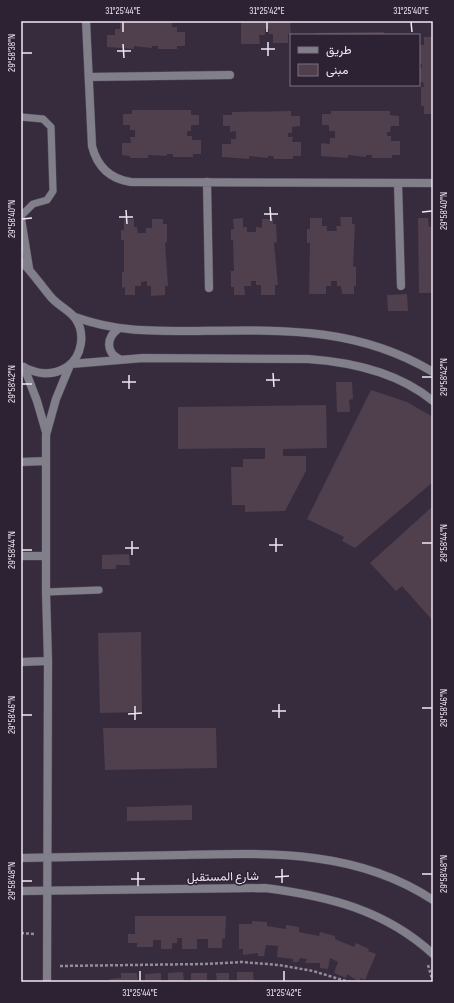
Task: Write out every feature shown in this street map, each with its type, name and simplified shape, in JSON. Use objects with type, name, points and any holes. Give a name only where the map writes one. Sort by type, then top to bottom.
[{"type":"street","points":[[86,21],[92,146],[98,162],[108,174],[115,178],[131,182],[433,183]]},
{"type":"street","points":[[89,77],[230,75]]},
{"type":"street","points":[[207,182],[209,288]]},
{"type":"street","points":[[398,183],[401,286]]},
{"type":"street","points":[[21,219],[30,269]]},
{"type":"street","points":[[21,261],[30,269],[51,298],[75,317],[118,329],[134,331],[273,330],[321,333],[350,339],[390,351],[433,372]]},
{"type":"street","points":[[46,435],[56,399],[70,364],[81,348],[82,337],[80,327],[75,317]]},
{"type":"street","points":[[118,329],[110,338],[109,344],[111,353],[119,359]]},
{"type":"street","points":[[23,367],[40,374],[51,374],[61,371],[70,364],[119,359],[330,360],[351,364],[393,378],[433,401]]},
{"type":"street","points":[[23,367],[37,400],[46,435],[46,592],[48,660],[46,857],[47,982]]},
{"type":"street","points":[[21,462],[46,461]]},
{"type":"street","points":[[21,556],[46,556]]},
{"type":"street","points":[[21,662],[48,660]]},
{"type":"street","name":"شارع المستقبل","points":[[21,858],[270,853],[318,857],[359,866],[392,878],[433,900]]},
{"type":"street","name":"شارع المستقبل","points":[[21,891],[265,888],[298,892],[360,908],[389,923],[422,944],[433,954]]},
{"type":"lane","points":[[21,117],[43,119],[51,127],[53,191],[47,200],[33,204],[21,216]]},
{"type":"lane","points":[[46,592],[99,590]]},
{"type":"path","points":[[46,966],[205,964],[242,962],[279,965],[313,971],[349,982]]},
{"type":"building","points":[[120,21],[176,21],[176,23],[172,23],[172,27],[177,27],[177,32],[185,32],[185,46],[177,46],[177,49],[158,49],[158,46],[152,46],[152,48],[134,46],[134,49],[107,47],[107,35],[115,35],[115,29],[120,29]]},
{"type":"building","points":[[241,21],[290,21],[291,34],[288,34],[288,43],[273,43],[273,34],[269,34],[269,29],[265,29],[265,35],[259,35],[260,44],[241,44]]},
{"type":"building","points":[[384,32],[385,34],[315,34]]},
{"type":"building","points":[[424,37],[433,37],[433,114],[424,114],[424,106],[421,106],[421,87],[424,87],[423,82],[420,82],[420,68],[422,68],[422,64],[420,64],[420,45],[424,45]]},
{"type":"building","points":[[132,110],[191,110],[191,115],[199,115],[199,125],[191,125],[191,131],[187,131],[187,136],[192,136],[192,140],[201,140],[201,154],[193,154],[193,157],[173,157],[173,154],[167,154],[167,156],[148,155],[148,158],[130,158],[130,156],[122,155],[122,143],[131,143],[130,137],[135,137],[135,130],[130,130],[130,125],[123,125],[123,114],[132,114]]},
{"type":"building","points":[[291,111],[291,116],[300,116],[300,126],[292,127],[292,133],[288,133],[288,137],[293,137],[292,142],[301,142],[301,156],[293,156],[293,159],[274,159],[273,156],[268,156],[268,158],[249,156],[249,159],[222,157],[222,144],[231,144],[231,139],[236,139],[236,131],[230,132],[230,126],[223,126],[223,115],[232,115],[232,112]]},
{"type":"building","points":[[331,111],[390,111],[390,115],[399,116],[399,126],[391,126],[390,132],[387,132],[387,136],[391,136],[391,141],[400,141],[400,155],[392,155],[392,158],[372,158],[372,155],[366,155],[366,157],[348,155],[348,158],[321,156],[321,143],[330,144],[330,138],[335,138],[335,131],[329,131],[329,125],[322,125],[322,114],[331,114]]},
{"type":"building","points":[[340,217],[352,217],[352,224],[355,224],[353,266],[356,267],[356,286],[354,286],[354,294],[342,294],[341,286],[337,286],[337,281],[331,281],[331,286],[326,286],[326,294],[309,294],[310,243],[307,243],[307,229],[310,229],[310,218],[322,218],[322,226],[327,226],[327,231],[337,231],[336,226],[341,226]]},
{"type":"building","points":[[243,218],[243,227],[247,227],[247,232],[256,232],[256,227],[262,228],[262,219],[273,219],[273,224],[276,224],[277,242],[274,243],[278,285],[275,285],[275,295],[261,295],[261,285],[256,285],[256,281],[251,281],[251,286],[244,286],[245,295],[234,295],[234,287],[231,287],[231,271],[234,271],[233,240],[231,240],[231,229],[234,229],[233,219]]},
{"type":"building","points":[[418,218],[428,218],[429,227],[433,227],[433,293],[419,293]]},
{"type":"building","points":[[124,219],[134,219],[134,227],[137,227],[138,233],[146,233],[146,228],[152,228],[152,219],[163,219],[163,224],[167,224],[167,242],[165,243],[168,286],[165,286],[165,295],[151,296],[151,286],[147,286],[147,281],[141,282],[141,286],[135,286],[135,295],[125,295],[125,287],[122,288],[122,272],[124,272],[124,240],[121,240],[121,230],[124,230]]},
{"type":"building","points":[[407,294],[408,311],[388,311],[387,295]]},
{"type":"building","points":[[336,382],[352,382],[353,399],[349,400],[350,412],[337,412]]},
{"type":"building","points":[[371,390],[407,402],[433,417],[433,482],[355,548],[342,541],[344,537],[307,519]]},
{"type":"building","points":[[326,405],[327,448],[283,449],[283,456],[306,456],[306,471],[285,511],[245,512],[245,505],[232,505],[231,467],[243,467],[243,459],[265,459],[265,448],[178,449],[178,407]]},
{"type":"building","points":[[433,506],[433,621],[402,586],[396,591],[370,563]]},
{"type":"building","points":[[129,554],[130,565],[116,565],[116,569],[102,569],[102,555]]},
{"type":"building","points":[[141,632],[142,712],[100,713],[98,633]]},
{"type":"building","points":[[103,728],[216,728],[217,768],[105,770]]},
{"type":"building","points":[[192,805],[192,820],[127,821],[127,807]]},
{"type":"building","points":[[135,916],[226,916],[225,938],[222,939],[222,948],[208,948],[208,939],[197,939],[197,949],[182,949],[182,938],[177,938],[177,943],[172,943],[172,949],[161,949],[161,940],[153,940],[153,947],[137,947],[137,943],[128,943],[128,934],[135,934]]},
{"type":"building","points":[[252,921],[267,922],[267,926],[286,929],[286,925],[299,927],[299,932],[319,936],[320,932],[335,936],[335,939],[354,947],[356,943],[369,949],[368,951],[376,954],[365,980],[361,978],[359,982],[347,974],[346,978],[334,973],[338,962],[330,958],[328,969],[320,968],[320,963],[305,963],[307,959],[300,958],[298,962],[293,962],[293,959],[277,957],[278,946],[266,945],[264,956],[258,956],[258,953],[243,955],[243,949],[239,949],[239,924],[252,924]]},
{"type":"building","points":[[183,972],[184,982],[168,982],[168,973]]},
{"type":"building","points":[[237,972],[253,972],[254,982],[237,982]]},
{"type":"building","points":[[121,973],[137,973],[138,982],[110,982],[110,979],[121,978]]},
{"type":"building","points":[[161,973],[161,982],[145,982],[145,974]]},
{"type":"building","points":[[191,973],[207,973],[207,982],[191,982]]},
{"type":"building","points":[[216,973],[229,973],[229,982],[217,982]]}]
